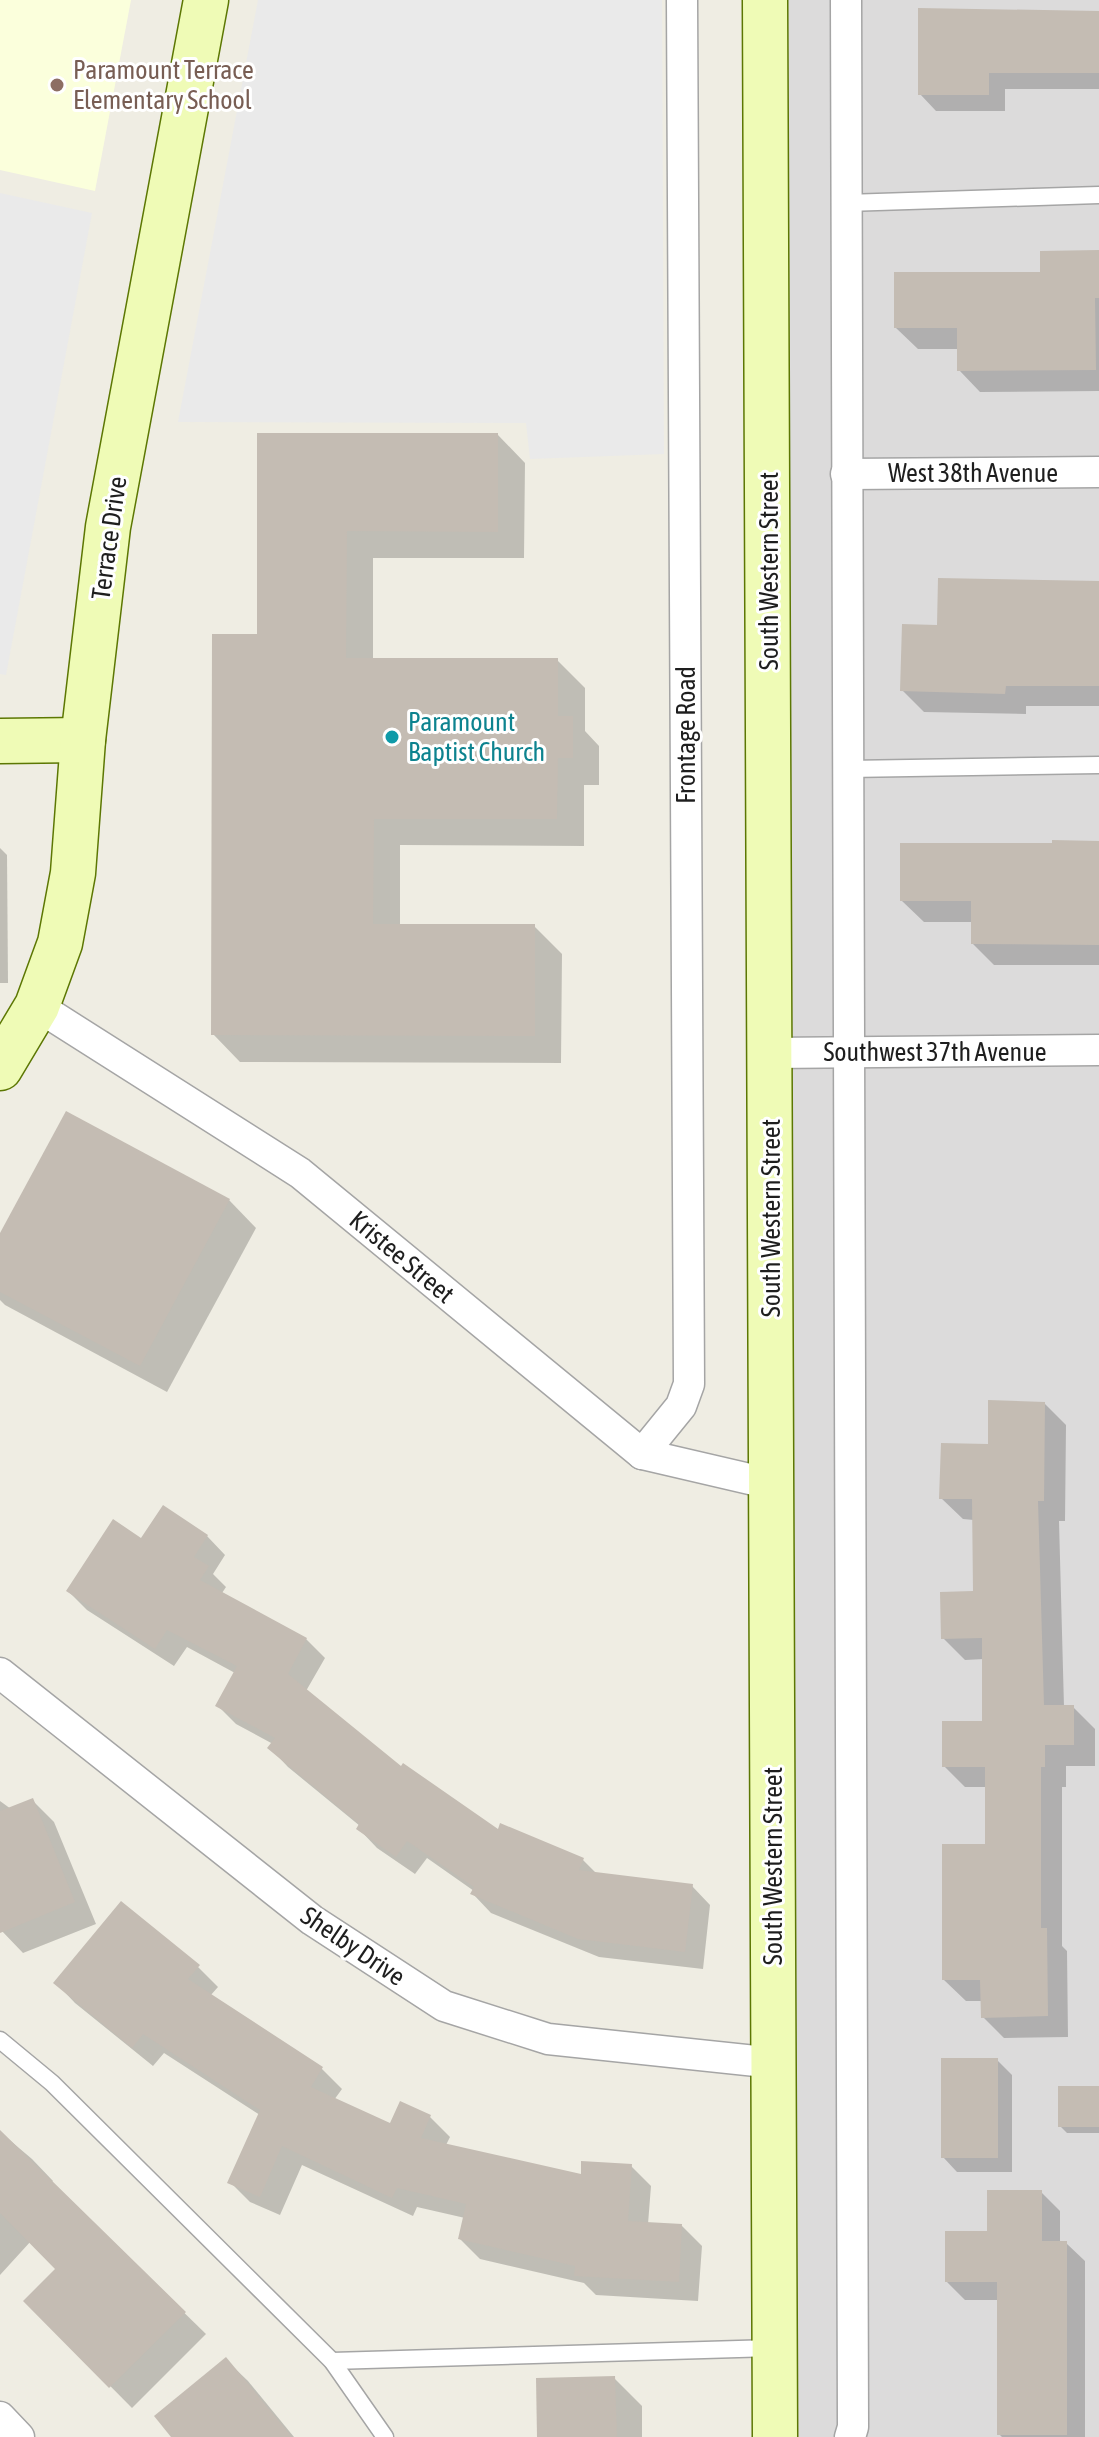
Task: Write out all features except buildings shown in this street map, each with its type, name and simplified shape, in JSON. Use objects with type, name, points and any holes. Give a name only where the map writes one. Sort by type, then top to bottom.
[{"type":"main road","name":"Terrace Drive","points":[[0,1068],[37,1006],[60,943],[73,873],[83,740],[108,527],[206,0]]},
{"type":"main road","name":"South Western Street","points":[[765,0],[775,2437]]},
{"type":"main road","points":[[0,741],[83,740]]},
{"type":"street","name":"Frontage Road","points":[[642,1454],[681,1406],[689,1384],[682,0]]},
{"type":"street","points":[[846,0],[853,2379],[853,2427],[850,2437]]},
{"type":"street","name":"West 38th Avenue","points":[[846,474],[1099,472]]},
{"type":"street","name":"Kristee Street","points":[[37,1006],[300,1173],[642,1454],[771,1484]]},
{"type":"street","name":"Southwest 37th Avenue","points":[[771,1053],[1099,1050]]},
{"type":"street","name":"Shelby Drive","points":[[0,1673],[312,1920],[444,2006],[548,2039],[775,2063]]},
{"type":"street","points":[[0,2417],[19,2437]]},
{"type":"lane","points":[[846,203],[1099,195]]},
{"type":"lane","points":[[848,769],[1099,765]]},
{"type":"lane","points":[[0,2040],[52,2083],[332,2361],[385,2437]]},
{"type":"lane","points":[[332,2361],[775,2348]]},
{"type":"shaded area","name":"Paramount Terrace Elementary School","points":[[0,0],[131,0],[95,191],[0,170]]},
{"type":"shaded area","points":[[258,0],[662,0],[664,454],[530,459],[526,423],[178,422]]},
{"type":"shaded area","points":[[759,0],[1099,0],[1099,2437],[768,2437]]},
{"type":"shaded area","points":[[0,193],[92,213],[6,675],[0,674]]},
{"type":"place","name":"Paramount Terrace Elementary School","points":[[57,85]]},
{"type":"place","name":"Paramount Baptist Church","points":[[392,737]]}]
